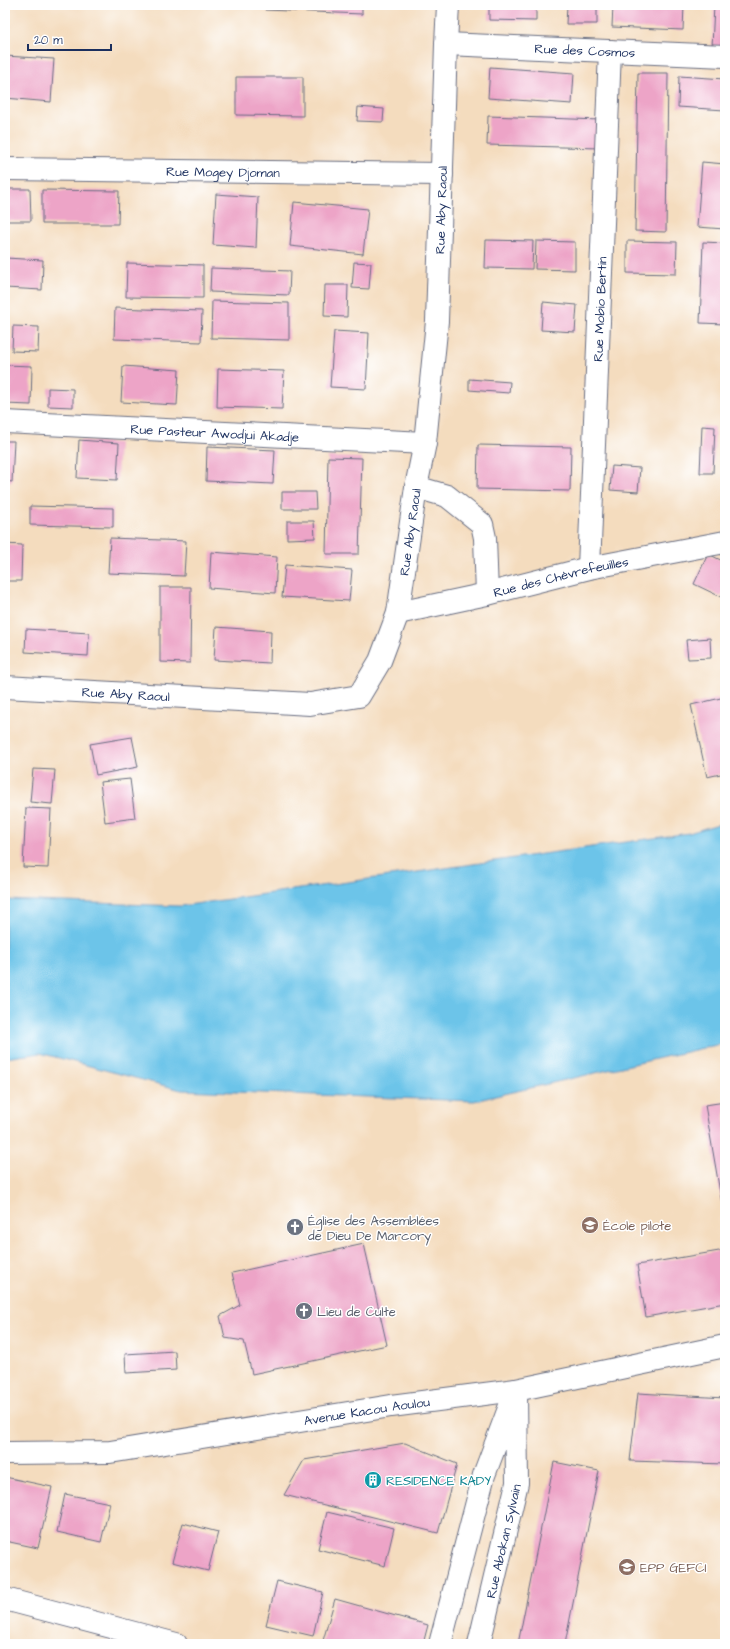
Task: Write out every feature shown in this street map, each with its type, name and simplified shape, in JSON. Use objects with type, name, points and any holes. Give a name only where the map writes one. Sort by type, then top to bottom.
[{"type":"street","name":"Rue Aby Raoul","points":[[5,687],[310,704],[359,696],[380,661],[398,613],[416,487],[425,443],[437,321],[448,5]]},
{"type":"street","name":"Rue des Cosmos","points":[[446,44],[725,56]]},
{"type":"street","name":"Rue Mobio Bertin","points":[[589,568],[610,51]]},
{"type":"street","name":"Rue Mogey Djoman","points":[[5,168],[442,174]]},
{"type":"street","name":"Rue Pasteur Awodjui Akadje","points":[[5,422],[425,443]]},
{"type":"street","points":[[416,487],[447,496],[482,524],[485,538],[487,594]]},
{"type":"street","name":"Rue des Chèvrefeuilles","points":[[398,613],[487,594],[589,568],[725,542]]},
{"type":"street","name":"Avenue Kacou Aoulou","points":[[5,1453],[110,1452],[391,1406],[516,1390],[725,1346]]},
{"type":"street","points":[[440,1644],[484,1475],[516,1390]]},
{"type":"street","name":"Rue Abokan Sylvain","points":[[479,1644],[517,1483],[516,1390]]},
{"type":"street","points":[[5,1599],[176,1644]]},
{"type":"water","points":[[725,822],[725,1043],[474,1101],[181,1090],[40,1053],[5,1058],[5,900],[181,906],[689,833]]},
{"type":"building","points":[[255,5],[255,7],[227,6]]},
{"type":"building","points":[[265,5],[362,5],[362,14],[265,10]]},
{"type":"building","points":[[489,5],[536,5],[536,21],[489,20]]},
{"type":"building","points":[[567,5],[597,5],[597,24],[566,24]]},
{"type":"building","points":[[613,5],[684,5],[683,30],[612,27]]},
{"type":"building","points":[[714,5],[725,5],[725,47],[712,47]]},
{"type":"building","points":[[5,56],[54,59],[51,102],[5,98]]},
{"type":"building","points":[[490,67],[574,73],[572,104],[488,98]]},
{"type":"building","points":[[638,73],[668,73],[666,232],[635,231]]},
{"type":"building","points":[[679,76],[725,79],[725,110],[678,107]]},
{"type":"building","points":[[236,77],[303,77],[303,116],[236,115]]},
{"type":"building","points":[[358,107],[384,109],[383,122],[357,121]]},
{"type":"building","points":[[488,116],[600,120],[599,148],[487,145]]},
{"type":"building","points":[[702,162],[725,164],[725,229],[697,227]]},
{"type":"building","points":[[5,189],[30,189],[31,221],[5,221]]},
{"type":"building","points":[[42,190],[119,191],[118,224],[42,224]]},
{"type":"building","points":[[216,194],[258,197],[256,248],[213,245]]},
{"type":"building","points":[[294,202],[368,209],[363,254],[290,246]]},
{"type":"building","points":[[486,240],[533,241],[532,269],[485,268]]},
{"type":"building","points":[[536,241],[575,242],[575,270],[535,269]]},
{"type":"building","points":[[627,241],[677,242],[676,274],[627,273]]},
{"type":"building","points":[[703,242],[725,243],[725,324],[700,323]]},
{"type":"building","points":[[5,258],[43,260],[42,290],[5,288]]},
{"type":"building","points":[[354,262],[371,263],[369,289],[352,288]]},
{"type":"building","points":[[127,263],[203,265],[203,298],[126,297]]},
{"type":"building","points":[[211,268],[290,271],[289,295],[210,292]]},
{"type":"building","points":[[325,285],[348,285],[347,317],[324,316]]},
{"type":"building","points":[[212,301],[289,303],[289,340],[211,338]]},
{"type":"building","points":[[543,302],[577,305],[575,332],[541,330]]},
{"type":"building","points":[[115,308],[202,311],[201,342],[114,339]]},
{"type":"building","points":[[13,326],[39,327],[38,352],[12,351]]},
{"type":"building","points":[[334,331],[369,333],[366,389],[330,387]]},
{"type":"building","points":[[5,365],[32,366],[31,405],[5,404]]},
{"type":"building","points":[[123,366],[179,370],[177,405],[121,402]]},
{"type":"building","points":[[218,369],[284,371],[282,409],[217,407]]},
{"type":"building","points":[[469,379],[510,382],[509,393],[469,390]]},
{"type":"building","points":[[48,388],[73,389],[73,407],[48,406]]},
{"type":"building","points":[[702,426],[715,427],[713,473],[700,473]]},
{"type":"building","points":[[79,440],[119,443],[117,480],[77,478]]},
{"type":"building","points":[[5,441],[14,441],[12,482],[5,481]]},
{"type":"building","points":[[478,445],[571,447],[570,491],[477,489]]},
{"type":"building","points":[[207,447],[275,450],[273,484],[206,481]]},
{"type":"building","points":[[328,457],[362,458],[359,554],[326,554]]},
{"type":"building","points":[[612,466],[640,468],[638,492],[610,490]]},
{"type":"building","points":[[282,492],[315,492],[316,509],[282,509]]},
{"type":"building","points":[[30,506],[113,508],[113,527],[30,525]]},
{"type":"building","points":[[287,521],[314,521],[315,538],[287,539]]},
{"type":"building","points":[[110,538],[186,541],[184,576],[108,573]]},
{"type":"building","points":[[5,544],[22,545],[21,581],[5,581]]},
{"type":"building","points":[[211,552],[277,557],[275,593],[209,588]]},
{"type":"building","points":[[708,554],[725,562],[725,589],[721,597],[694,584]]},
{"type":"building","points":[[285,565],[352,570],[349,601],[282,597]]},
{"type":"building","points":[[160,587],[191,587],[190,663],[160,662]]},
{"type":"building","points":[[216,627],[271,631],[270,663],[214,660]]},
{"type":"building","points":[[26,629],[89,633],[88,656],[25,652]]},
{"type":"building","points":[[710,638],[711,658],[688,659],[686,640]]},
{"type":"building","points":[[725,697],[725,773],[707,777],[691,705]]},
{"type":"building","points":[[132,737],[138,767],[96,775],[90,744]]},
{"type":"building","points":[[33,769],[55,770],[52,804],[30,802]]},
{"type":"building","points":[[130,779],[135,818],[105,822],[100,782]]},
{"type":"building","points":[[26,808],[51,809],[48,868],[23,867]]},
{"type":"building","points":[[725,1102],[725,1215],[724,1216],[705,1105]]},
{"type":"building","name":"Lieu de Culte","points":[[364,1244],[387,1345],[252,1374],[244,1341],[225,1338],[220,1316],[240,1305],[232,1273]]},
{"type":"building","points":[[725,1250],[725,1303],[646,1317],[637,1265]]},
{"type":"building","points":[[175,1351],[176,1370],[126,1373],[125,1354]]},
{"type":"building","points":[[638,1393],[725,1398],[725,1464],[630,1461]]},
{"type":"building","name":"RESIDENCE KADY","points":[[405,1443],[457,1464],[438,1533],[284,1495],[304,1460]]},
{"type":"building","points":[[554,1462],[599,1471],[565,1644],[518,1644]]},
{"type":"building","points":[[5,1477],[52,1487],[38,1548],[5,1541]]},
{"type":"building","points":[[65,1494],[110,1503],[101,1542],[57,1532]]},
{"type":"building","points":[[327,1512],[394,1528],[385,1566],[318,1549]]},
{"type":"building","points":[[183,1523],[218,1532],[208,1571],[172,1562]]},
{"type":"building","points":[[277,1581],[323,1592],[313,1636],[266,1625]]},
{"type":"building","points":[[335,1599],[428,1625],[423,1644],[322,1644]]},
{"type":"place","name":"École pilote","points":[[590,1225]]},
{"type":"place","name":"Église des Assemblées de Dieu De Marcory","points":[[295,1227]]},
{"type":"place","name":"Lieu de Culte","points":[[304,1311]]},
{"type":"place","name":"RESIDENCE KADY","points":[[373,1480]]},
{"type":"place","name":"EPP GEFCI","points":[[627,1567]]}]
